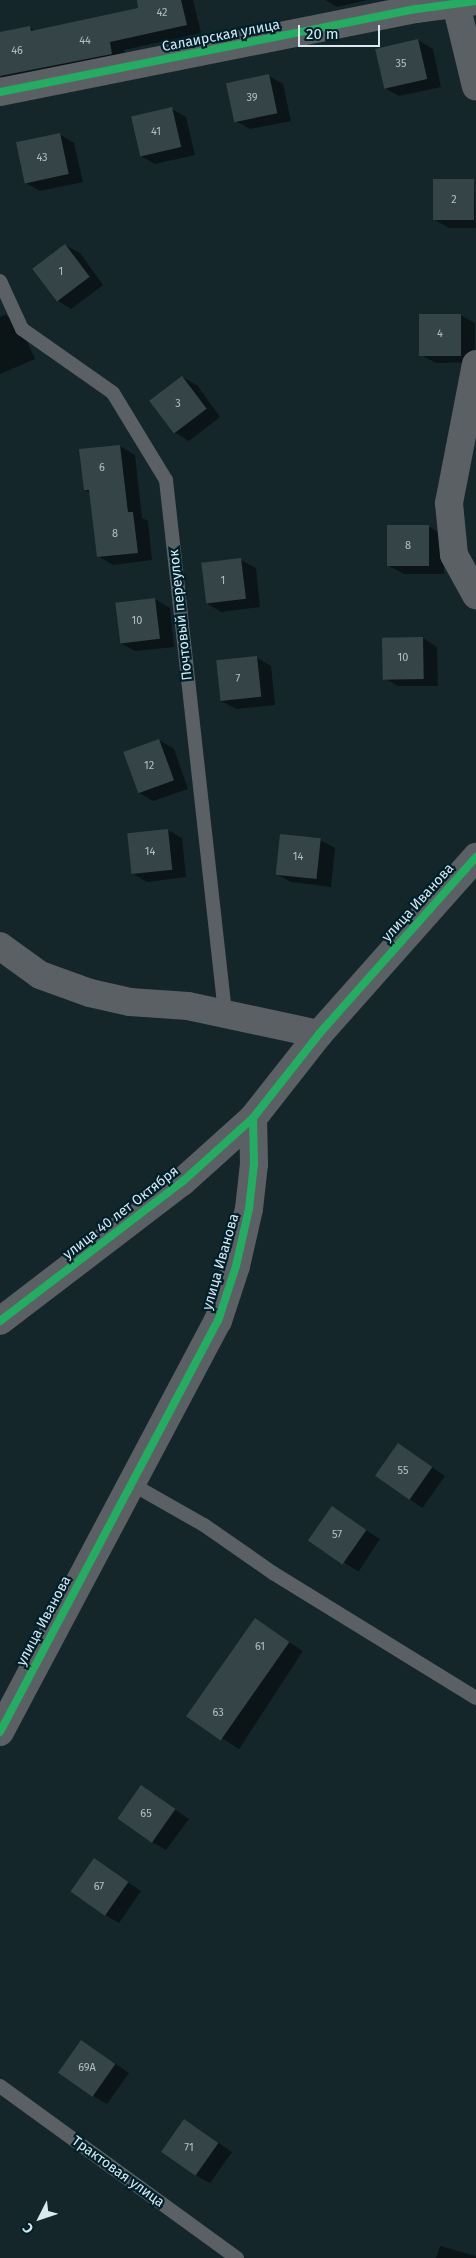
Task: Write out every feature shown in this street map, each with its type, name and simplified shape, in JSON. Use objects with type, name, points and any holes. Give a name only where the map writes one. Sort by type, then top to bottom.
[{"type":"street","points":[[463,2],[476,87]]},
{"type":"street","name":"Салаирская улица","points":[[0,92],[417,9],[463,2]]},
{"type":"street","points":[[476,364],[449,503],[454,555],[476,594]]},
{"type":"street","name":"улица Иванова","points":[[0,1732],[130,1483],[218,1321],[236,1266],[249,1209],[254,1164],[253,1118],[319,1034],[476,856]]},
{"type":"street","points":[[0,946],[40,975],[90,993],[225,1013],[319,1034]]},
{"type":"street","name":"улица 40 лет Октября","points":[[0,1321],[182,1182],[253,1118]]},
{"type":"lane","name":"Почтовый переулок","points":[[0,281],[22,329],[113,393],[166,480],[225,1013]]},
{"type":"lane","points":[[130,1483],[204,1525],[272,1574],[476,1698]]},
{"type":"lane","name":"Трактовая улица","points":[[0,2086],[237,2258]]},
{"type":"building","points":[[137,0],[181,0],[187,25],[110,42],[112,54],[0,76],[0,32],[30,26],[31,31],[138,8]]},
{"type":"building","points":[[418,39],[427,79],[384,89],[375,49]]},
{"type":"building","points":[[269,74],[277,113],[234,122],[226,83]]},
{"type":"building","points":[[172,107],[181,147],[140,156],[131,116]]},
{"type":"building","points":[[60,133],[69,174],[25,183],[16,142]]},
{"type":"building","points":[[433,179],[474,179],[474,220],[433,220]]},
{"type":"building","points":[[65,244],[90,277],[57,301],[32,269]]},
{"type":"building","points":[[419,314],[461,314],[461,356],[419,356]]},
{"type":"building","points":[[182,376],[207,409],[174,433],[149,401]]},
{"type":"building","points":[[120,445],[128,512],[133,512],[138,553],[97,557],[89,490],[84,490],[79,449]]},
{"type":"building","points":[[387,525],[429,525],[429,566],[387,566]]},
{"type":"building","points":[[241,558],[246,599],[206,604],[201,563]]},
{"type":"building","points":[[155,598],[160,639],[120,644],[115,603]]},
{"type":"building","points":[[423,637],[424,679],[383,680],[382,638]]},
{"type":"building","points":[[257,656],[261,697],[221,701],[216,660]]},
{"type":"building","points":[[159,739],[174,780],[138,793],[123,752]]},
{"type":"building","points":[[168,829],[172,870],[132,874],[127,833]]},
{"type":"building","points":[[280,834],[321,838],[316,879],[276,875]]},
{"type":"building","points":[[398,1443],[432,1467],[409,1500],[375,1476]]},
{"type":"building","points":[[332,1506],[366,1530],[342,1564],[308,1540]]},
{"type":"building","points":[[255,1618],[289,1642],[221,1740],[186,1716]]},
{"type":"building","points":[[141,1785],[175,1809],[152,1843],[117,1819]]},
{"type":"building","points":[[94,1858],[128,1882],[105,1916],[70,1892]]},
{"type":"building","points":[[81,2040],[115,2064],[92,2097],[58,2073]]},
{"type":"building","points":[[184,2119],[218,2143],[195,2176],[161,2152]]},
{"type":"cycle path","points":[[0,92],[417,9],[476,1]]},
{"type":"cycle path","points":[[0,1321],[182,1182],[253,1118],[319,1034],[476,857]]},
{"type":"cycle path","points":[[0,1732],[218,1321],[236,1266],[249,1209],[254,1164],[253,1118]]}]
